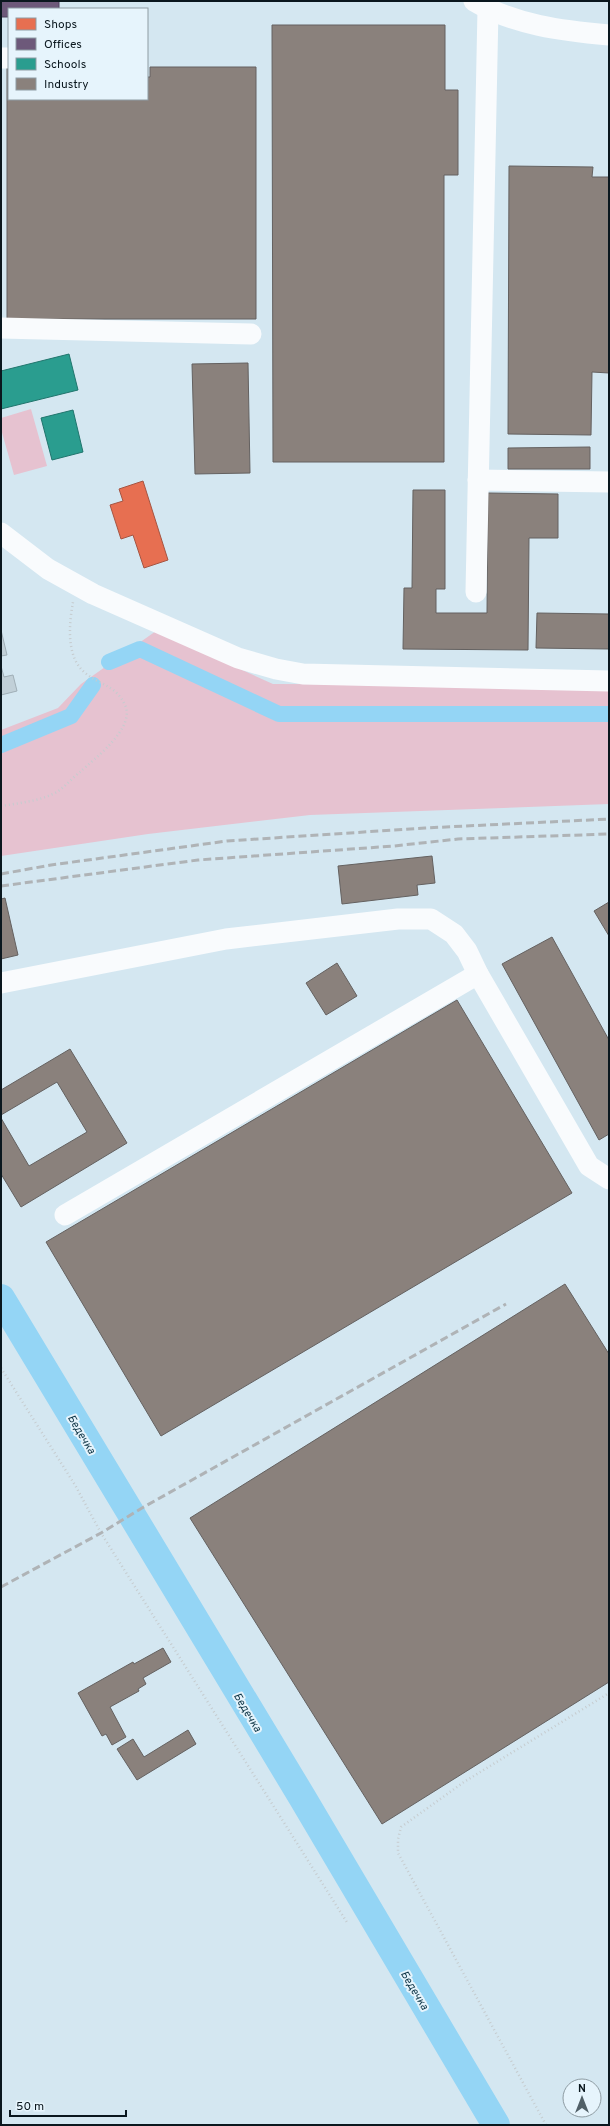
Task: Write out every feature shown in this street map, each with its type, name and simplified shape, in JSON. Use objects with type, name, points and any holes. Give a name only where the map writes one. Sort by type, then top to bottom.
[{"type":"street","points":[[476,592],[481,5],[514,19],[546,26],[609,35]]},
{"type":"street","points":[[1,328],[251,334]]},
{"type":"street","points":[[478,480],[609,482]]},
{"type":"street","points":[[1,533],[43,565],[75,584],[231,655],[276,669],[303,674],[609,681]]},
{"type":"street","points":[[1,983],[226,939],[398,919],[431,919],[454,934],[467,951],[478,974],[589,1166],[609,1179]]},
{"type":"street","points":[[65,1215],[478,974]]},
{"type":"path","points":[[1,806],[33,801],[57,792],[115,741],[125,722],[126,707],[115,690],[84,672],[75,662],[71,644],[71,614],[75,584]]},
{"type":"path","points":[[1,1368],[74,1485],[101,1533],[348,1924]]},
{"type":"path","points":[[546,2125],[398,1853],[398,1839],[401,1827],[464,1782],[609,1693]]},
{"type":"shaded area","points":[[31,409],[47,466],[14,475],[1,429],[1,418]]},
{"type":"shaded area","points":[[156,631],[273,684],[609,685],[609,804],[310,815],[148,834],[1,856],[1,730],[58,708],[81,684]]},
{"type":"building: Shops","points":[[143,481],[168,560],[144,568],[133,535],[121,539],[110,505],[123,501],[119,489]]},
{"type":"building: Offices","points":[[1,1],[59,1],[59,8],[8,8],[8,17],[1,17]]},
{"type":"building: Schools","points":[[69,354],[78,390],[1,409],[1,371]]},
{"type":"building: Schools","points":[[73,410],[83,452],[52,460],[41,418]]},
{"type":"building: Industry","points":[[272,25],[445,25],[445,90],[458,90],[458,175],[444,175],[444,462],[273,462]]},
{"type":"building: Industry","points":[[150,67],[256,67],[256,319],[7,319],[7,68],[8,100],[148,100],[148,77],[150,77]]},
{"type":"building: Industry","points":[[509,166],[593,167],[592,177],[609,177],[609,373],[592,372],[591,435],[508,434]]},
{"type":"building: Industry","points":[[248,363],[250,473],[195,474],[192,364]]},
{"type":"building: Industry","points":[[590,447],[590,469],[508,469],[508,448]]},
{"type":"building: Industry","points":[[413,490],[445,490],[445,589],[436,589],[436,613],[487,613],[488,493],[558,494],[558,538],[529,538],[528,650],[403,649],[404,588],[412,588]]},
{"type":"building: Industry","points":[[537,613],[609,614],[609,649],[536,648]]},
{"type":"building: Industry","points":[[432,856],[435,883],[417,885],[418,895],[342,904],[338,866]]},
{"type":"building: Industry","points":[[5,898],[18,955],[1,959],[1,899]]},
{"type":"building: Industry","points":[[609,902],[609,936],[594,911]]},
{"type":"building: Industry","points":[[552,937],[609,1040],[609,1134],[599,1140],[502,964]]},
{"type":"building: Industry","points":[[337,963],[357,996],[326,1015],[306,983]]},
{"type":"building: Industry","points":[[457,1000],[572,1193],[161,1436],[46,1242]]},
{"type":"building: Industry","points":[[70,1049],[127,1143],[21,1207],[1,1174],[1,1118],[29,1166],[87,1132],[57,1082],[1,1115],[1,1090]]},
{"type":"building: Industry","points":[[565,1284],[609,1354],[609,1682],[382,1824],[190,1518]]},
{"type":"building: Industry","points":[[163,1648],[171,1662],[143,1678],[146,1684],[138,1689],[139,1691],[110,1707],[126,1737],[112,1745],[106,1734],[102,1736],[78,1693],[133,1662],[134,1664]]},
{"type":"building: Industry","points":[[188,1730],[196,1744],[137,1780],[117,1749],[133,1739],[144,1757]]},
{"type":"building: Other","points":[[1,630],[7,655],[1,656]]},
{"type":"building: Other","points":[[1,666],[4,677],[13,675],[17,691],[1,695]]},
{"type":"waterway","points":[[109,662],[140,649],[279,714],[609,714]]},
{"type":"waterway","points":[[1,745],[71,716],[93,685]]},
{"type":"waterway","name":"Бедечка","points":[[1,1298],[302,1797],[496,2125]]},
{"type":"railway","points":[[1,874],[51,865],[227,841],[425,828],[609,819]]},
{"type":"railway","points":[[1,886],[198,860],[394,846],[458,839],[609,834]]},
{"type":"railway","points":[[1,1587],[101,1533],[142,1508],[506,1304]]}]
